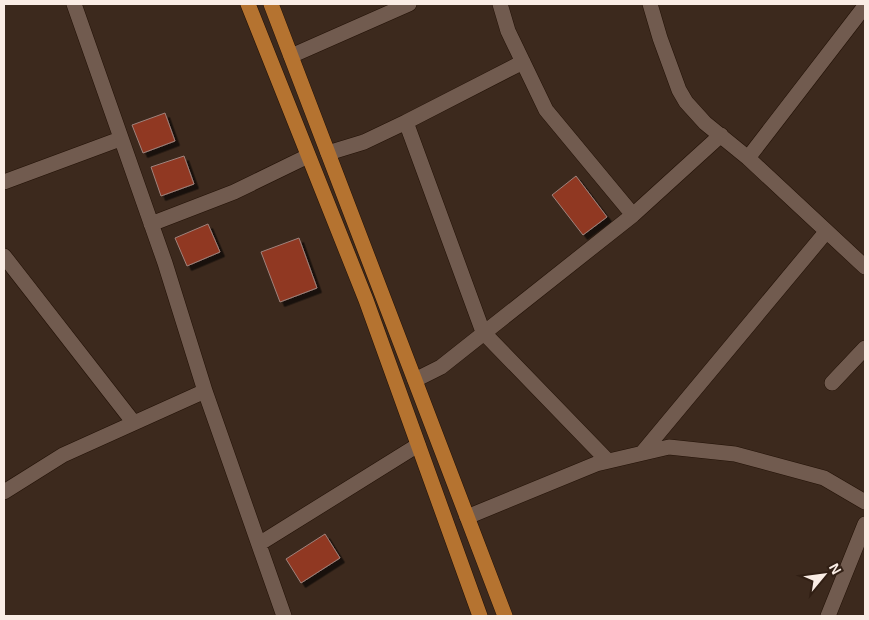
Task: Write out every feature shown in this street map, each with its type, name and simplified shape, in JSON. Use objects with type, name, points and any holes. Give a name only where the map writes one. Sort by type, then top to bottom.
[{"type":"main road","points":[[248,4],[366,300],[480,616]]},
{"type":"main road","points":[[271,4],[505,616]]},
{"type":"street","points":[[74,4],[120,140],[165,263],[205,390],[284,616]]},
{"type":"street","points":[[291,56],[409,4]]},
{"type":"street","points":[[500,4],[508,31],[546,110],[633,215]]},
{"type":"street","points":[[650,4],[660,38],[680,90],[704,123],[748,158],[865,267]]},
{"type":"street","points":[[748,158],[865,6]]},
{"type":"street","points":[[328,153],[364,142],[523,62]]},
{"type":"street","points":[[406,122],[483,332],[608,461]]},
{"type":"street","points":[[415,380],[441,367],[633,215],[721,136]]},
{"type":"street","points":[[4,182],[120,140]]},
{"type":"street","points":[[150,224],[234,192],[308,156]]},
{"type":"street","points":[[642,453],[826,232]]},
{"type":"street","points":[[4,256],[134,423]]},
{"type":"street","points":[[832,383],[865,348]]},
{"type":"street","points":[[4,492],[63,455],[205,390]]},
{"type":"street","points":[[259,544],[418,445]]},
{"type":"street","points":[[468,517],[596,464],[669,447],[735,454],[824,478],[865,502]]},
{"type":"street","points":[[828,616],[865,524]]},
{"type":"building","points":[[165,113],[175,141],[143,153],[132,125]]},
{"type":"building","points":[[184,156],[194,184],[161,196],[151,167]]},
{"type":"building","points":[[576,176],[607,217],[583,235],[552,195]]},
{"type":"building","points":[[208,224],[220,252],[187,266],[175,238]]},
{"type":"building","points":[[299,238],[317,288],[280,302],[261,252]]},
{"type":"building","points":[[325,534],[340,558],[301,583],[286,559]]}]
